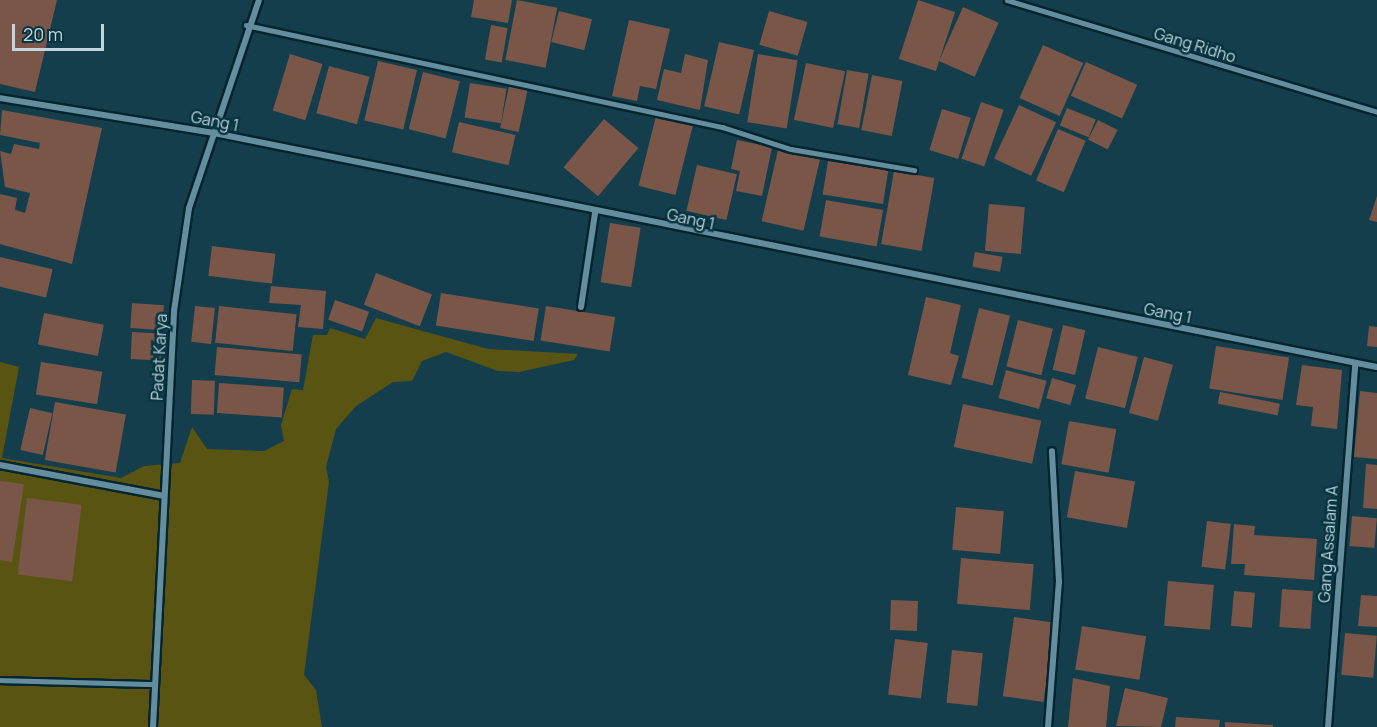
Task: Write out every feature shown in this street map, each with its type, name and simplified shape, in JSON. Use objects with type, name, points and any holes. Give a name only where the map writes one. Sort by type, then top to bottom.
[{"type":"street","name":"Padat Karya","points":[[153,727],[174,311],[189,208],[246,25],[259,0]]},
{"type":"street","name":"Gang 1","points":[[0,98],[214,133],[595,213],[1377,367]]},
{"type":"street","points":[[581,307],[595,213]]},
{"type":"street","name":"Gang Assalam A","points":[[1328,727],[1355,364]]},
{"type":"street","points":[[1048,727],[1059,582],[1052,452]]},
{"type":"street","points":[[0,465],[164,496]]},
{"type":"lane","name":"Gang Ridho","points":[[1007,0],[1377,112]]},
{"type":"lane","points":[[246,25],[722,127],[791,149],[914,170]]},
{"type":"lane","points":[[0,680],[155,684]]},
{"type":"shaded area","points":[[376,318],[488,349],[578,354],[574,360],[519,372],[498,371],[446,352],[422,361],[412,381],[393,382],[356,406],[336,429],[326,467],[329,482],[304,675],[316,690],[322,727],[0,727],[0,362],[19,367],[2,458],[121,478],[144,466],[180,463],[192,427],[207,449],[264,451],[284,441],[281,425],[292,389],[303,390],[313,335],[327,335],[330,328],[365,339]]},
{"type":"building","points":[[0,0],[57,0],[35,92],[0,84]]},
{"type":"building","points":[[474,0],[512,0],[508,23],[471,17]]},
{"type":"building","points":[[517,0],[557,8],[546,68],[505,60]]},
{"type":"building","points":[[918,0],[955,12],[936,71],[899,59]]},
{"type":"building","points":[[963,7],[999,23],[975,77],[939,61]]},
{"type":"building","points":[[559,11],[592,19],[584,50],[551,42]]},
{"type":"building","points":[[769,11],[807,22],[798,56],[759,45]]},
{"type":"building","points":[[629,20],[670,29],[656,89],[640,86],[637,101],[612,96]]},
{"type":"building","points":[[491,25],[508,28],[502,62],[485,59]]},
{"type":"building","points":[[719,42],[754,50],[739,114],[704,106]]},
{"type":"building","points":[[1043,45],[1083,63],[1060,116],[1019,98]]},
{"type":"building","points":[[290,54],[323,64],[305,120],[273,110]]},
{"type":"building","points":[[685,54],[708,60],[700,110],[657,100],[664,69],[681,73]]},
{"type":"building","points":[[758,54],[798,60],[787,128],[747,122]]},
{"type":"building","points":[[378,61],[417,70],[403,129],[364,120]]},
{"type":"building","points":[[1086,62],[1137,85],[1122,119],[1071,96]]},
{"type":"building","points":[[806,63],[845,71],[833,128],[794,120]]},
{"type":"building","points":[[329,66],[370,77],[357,124],[316,113]]},
{"type":"building","points":[[847,70],[869,74],[859,128],[837,124]]},
{"type":"building","points":[[423,72],[460,81],[446,138],[409,129]]},
{"type":"building","points":[[872,75],[902,81],[892,136],[861,130]]},
{"type":"building","points":[[470,83],[507,89],[501,123],[465,118]]},
{"type":"building","points":[[509,86],[528,90],[519,132],[500,128]]},
{"type":"building","points":[[981,102],[1004,110],[984,167],[961,159]]},
{"type":"building","points":[[1019,105],[1056,122],[1031,176],[994,158]]},
{"type":"building","points":[[1067,108],[1096,120],[1089,137],[1060,126]]},
{"type":"building","points":[[942,109],[971,118],[958,159],[929,150]]},
{"type":"building","points":[[2,110],[102,128],[72,264],[0,244],[0,194],[17,198],[15,210],[25,213],[30,193],[5,187],[0,151],[11,154],[14,144],[39,149],[40,143],[0,135]]},
{"type":"building","points":[[656,116],[693,125],[675,195],[639,186]]},
{"type":"building","points":[[604,119],[638,148],[598,196],[564,167]]},
{"type":"building","points":[[1098,120],[1118,130],[1108,150],[1088,140]]},
{"type":"building","points":[[459,122],[516,135],[509,165],[452,152]]},
{"type":"building","points":[[1058,129],[1086,141],[1064,192],[1036,181]]},
{"type":"building","points":[[737,140],[772,147],[762,196],[736,191],[740,171],[731,169]]},
{"type":"building","points":[[778,150],[820,160],[803,231],[762,221]]},
{"type":"building","points":[[828,161],[888,171],[883,204],[823,195]]},
{"type":"building","points":[[697,165],[737,174],[726,220],[686,211]]},
{"type":"building","points":[[894,171],[934,178],[922,251],[881,244]]},
{"type":"building","points":[[1377,196],[1377,222],[1369,220]]},
{"type":"building","points":[[826,200],[883,210],[877,247],[820,236]]},
{"type":"building","points":[[989,204],[1025,207],[1021,254],[985,251]]},
{"type":"building","points":[[610,223],[641,228],[631,287],[601,282]]},
{"type":"building","points":[[212,246],[276,254],[272,284],[208,276]]},
{"type":"building","points":[[975,252],[1003,257],[1000,272],[972,267]]},
{"type":"building","points":[[0,257],[53,269],[46,297],[0,287]]},
{"type":"building","points":[[376,273],[432,295],[420,326],[364,305]]},
{"type":"building","points":[[271,286],[326,291],[323,329],[298,327],[301,305],[269,303]]},
{"type":"building","points":[[441,293],[539,308],[534,341],[436,326]]},
{"type":"building","points":[[926,297],[961,305],[950,353],[959,356],[951,385],[908,375]]},
{"type":"building","points":[[335,300],[369,312],[362,332],[328,320]]},
{"type":"building","points":[[132,303],[164,305],[162,330],[130,328]]},
{"type":"building","points":[[195,306],[215,308],[211,344],[191,342]]},
{"type":"building","points":[[219,306],[297,314],[293,351],[215,343]]},
{"type":"building","points":[[546,306],[615,317],[610,352],[541,341]]},
{"type":"building","points":[[979,308],[1010,316],[993,386],[962,378]]},
{"type":"building","points":[[44,313],[104,325],[98,356],[38,344]]},
{"type":"building","points":[[1018,320],[1053,329],[1041,375],[1006,367]]},
{"type":"building","points":[[1063,325],[1085,330],[1075,375],[1053,370]]},
{"type":"building","points":[[1369,326],[1377,327],[1377,347],[1367,346]]},
{"type":"building","points":[[132,332],[166,334],[165,361],[131,359]]},
{"type":"building","points":[[1216,346],[1289,358],[1282,400],[1209,388]]},
{"type":"building","points":[[217,347],[302,354],[299,382],[215,375]]},
{"type":"building","points":[[1098,347],[1138,357],[1125,408],[1085,398]]},
{"type":"building","points":[[1144,357],[1173,365],[1158,421],[1129,413]]},
{"type":"building","points":[[41,362],[102,372],[97,404],[36,395]]},
{"type":"building","points":[[1302,365],[1342,370],[1337,429],[1311,426],[1313,407],[1296,405]]},
{"type":"building","points":[[1006,370],[1047,381],[1039,409],[998,398]]},
{"type":"building","points":[[1052,378],[1076,385],[1070,405],[1046,398]]},
{"type":"building","points":[[192,380],[215,381],[214,415],[191,414]]},
{"type":"building","points":[[219,383],[284,388],[282,417],[217,413]]},
{"type":"building","points":[[1360,391],[1377,393],[1377,459],[1354,457]]},
{"type":"building","points":[[1220,392],[1280,404],[1278,415],[1218,404]]},
{"type":"building","points":[[55,402],[126,415],[116,473],[45,460]]},
{"type":"building","points":[[963,404],[1041,421],[1032,464],[954,447]]},
{"type":"building","points":[[30,408],[52,413],[43,455],[20,450]]},
{"type":"building","points":[[1069,421],[1116,429],[1109,473],[1061,464]]},
{"type":"building","points":[[1366,464],[1377,465],[1377,509],[1363,508]]},
{"type":"building","points":[[1075,471],[1135,482],[1127,528],[1067,517]]},
{"type":"building","points":[[0,481],[24,484],[12,562],[0,560]]},
{"type":"building","points":[[27,498],[82,505],[72,581],[18,574]]},
{"type":"building","points":[[956,507],[1004,511],[1000,554],[952,550]]},
{"type":"building","points":[[1352,516],[1377,518],[1374,548],[1349,546]]},
{"type":"building","points":[[1207,521],[1231,524],[1225,570],[1201,567]]},
{"type":"building","points":[[1234,524],[1255,526],[1254,535],[1317,539],[1314,580],[1244,575],[1245,564],[1231,564]]},
{"type":"building","points":[[961,558],[1034,564],[1030,610],[957,604]]},
{"type":"building","points":[[1168,581],[1214,585],[1210,630],[1164,626]]},
{"type":"building","points":[[1282,589],[1313,591],[1310,629],[1279,627]]},
{"type":"building","points":[[1234,591],[1255,593],[1252,628],[1231,626]]},
{"type":"building","points":[[1361,595],[1377,596],[1377,627],[1358,626]]},
{"type":"building","points":[[891,600],[918,601],[917,631],[890,630]]},
{"type":"building","points":[[1014,617],[1055,623],[1043,702],[1003,696]]},
{"type":"building","points":[[1082,626],[1146,636],[1139,680],[1075,669]]},
{"type":"building","points":[[1345,633],[1377,636],[1373,678],[1341,675]]},
{"type":"building","points":[[895,639],[928,643],[921,699],[888,695]]},
{"type":"building","points":[[952,650],[983,653],[977,706],[946,703]]},
{"type":"building","points":[[1073,678],[1110,686],[1106,727],[1068,727]]},
{"type":"building","points":[[1125,688],[1168,698],[1161,727],[1116,726]]},
{"type":"building","points":[[1176,717],[1220,720],[1219,727],[1175,727]]},
{"type":"building","points":[[1225,722],[1273,725],[1273,727],[1225,727]]}]
